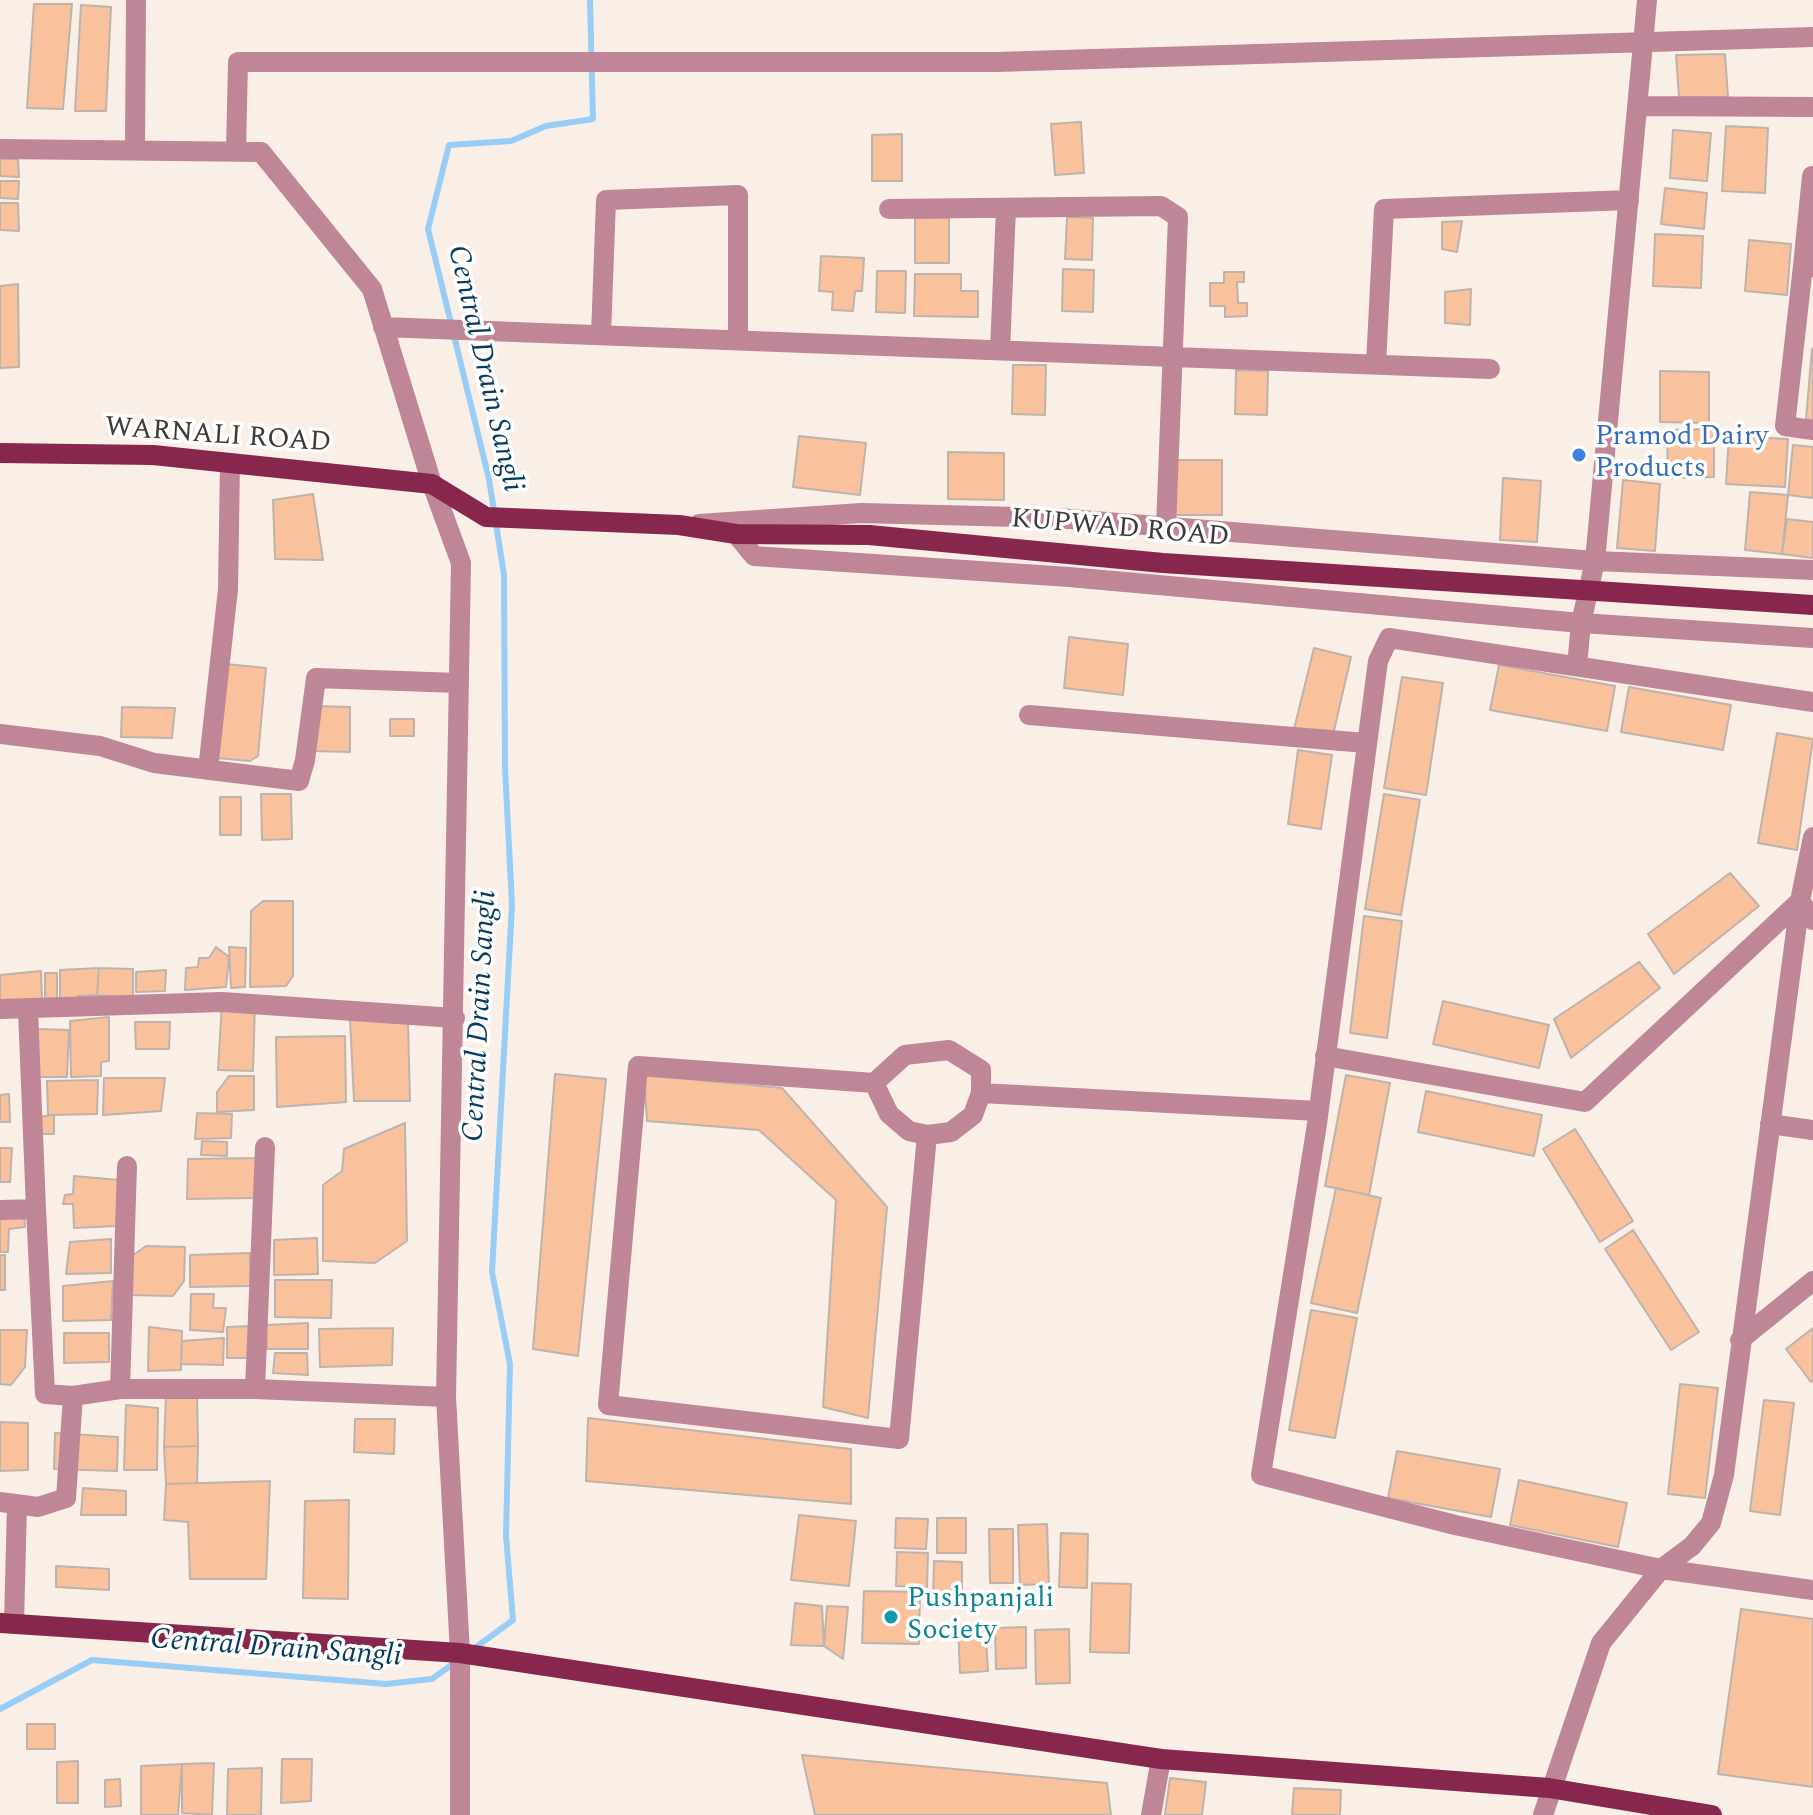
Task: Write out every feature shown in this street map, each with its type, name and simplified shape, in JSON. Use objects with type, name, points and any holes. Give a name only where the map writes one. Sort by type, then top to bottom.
[{"type":"main road","name":"WARNALI ROAD","points":[[0,453],[153,455],[432,484]]},
{"type":"main road","name":"KUPWAD ROAD","points":[[432,484],[486,517],[679,525],[736,534],[869,535],[1178,564],[1813,605]]},
{"type":"main road","points":[[7,1623],[460,1653],[1161,1759],[1556,1790],[1713,1815]]},
{"type":"street","points":[[135,150],[136,0]]},
{"type":"street","points":[[1577,666],[1581,623],[1595,561],[1647,0]]},
{"type":"street","points":[[236,151],[238,62],[996,62],[1813,37]]},
{"type":"street","points":[[1637,106],[1813,107]]},
{"type":"street","points":[[0,149],[261,152],[372,289],[432,484],[461,563],[446,1397],[460,1653],[460,1815]]},
{"type":"street","points":[[1813,168],[1808,267],[1785,426],[1813,430]]},
{"type":"street","points":[[601,335],[606,200],[738,195],[738,340]]},
{"type":"street","points":[[1376,364],[1384,209],[1629,200]]},
{"type":"street","points":[[889,209],[1161,206],[1178,217],[1166,528]]},
{"type":"street","points":[[1000,350],[1006,208]]},
{"type":"street","points":[[383,327],[1490,369]]},
{"type":"street","points":[[208,770],[228,589],[230,463]]},
{"type":"street","points":[[679,525],[861,513],[1057,518],[1595,561],[1813,570]]},
{"type":"street","points":[[736,534],[754,556],[1385,603],[1581,623],[1813,638]]},
{"type":"street","points":[[1385,603],[1389,638],[1378,661],[1318,1111],[1261,1475],[1455,1525],[1661,1569],[1813,1590]]},
{"type":"street","points":[[1389,638],[1813,702]]},
{"type":"street","points":[[0,734],[100,746],[154,763],[299,781],[305,760],[316,678],[458,683]]},
{"type":"street","points":[[1029,715],[1366,743]]},
{"type":"street","points":[[1543,1815],[1556,1790],[1601,1643],[1661,1569],[1692,1546],[1711,1523],[1724,1475],[1800,901],[1813,837]]},
{"type":"street","points":[[1325,1056],[1585,1102],[1800,901]]},
{"type":"street","points":[[1800,901],[1813,920]]},
{"type":"street","points":[[0,1009],[222,1002],[455,1018]]},
{"type":"street","points":[[28,1010],[45,1394],[73,1396],[120,1389],[255,1389],[446,1397]]},
{"type":"street","points":[[874,1083],[889,1114],[909,1131],[927,1135],[951,1132],[973,1115],[981,1093],[981,1070],[949,1050],[905,1055],[874,1083],[638,1066],[608,1405],[899,1439],[927,1135]]},
{"type":"street","points":[[981,1093],[1318,1111]]},
{"type":"street","points":[[1770,1124],[1813,1130]]},
{"type":"street","points":[[255,1389],[265,1147]]},
{"type":"street","points":[[120,1389],[127,1166]]},
{"type":"street","points":[[0,1210],[36,1209]]},
{"type":"street","points":[[1740,1340],[1813,1281]]},
{"type":"street","points":[[7,1623],[8,1503],[38,1507],[66,1498],[73,1396]]},
{"type":"street","points":[[1151,1815],[1161,1759]]},
{"type":"building","points":[[34,4],[72,4],[63,109],[27,108]]},
{"type":"building","points":[[81,5],[111,7],[106,111],[75,111]]},
{"type":"building","points":[[1725,54],[1728,97],[1679,97],[1676,55]]},
{"type":"building","points":[[1081,122],[1084,173],[1055,175],[1051,124]]},
{"type":"building","points":[[1726,126],[1768,128],[1765,193],[1722,191]]},
{"type":"building","points":[[1673,130],[1711,133],[1707,181],[1670,178]]},
{"type":"building","points":[[902,134],[902,181],[872,181],[872,135]]},
{"type":"building","points":[[0,159],[18,159],[19,177],[0,176]]},
{"type":"building","points":[[0,181],[19,181],[18,199],[0,198]]},
{"type":"building","points":[[1665,188],[1707,193],[1704,229],[1661,224]]},
{"type":"building","points":[[0,203],[18,203],[19,231],[0,230]]},
{"type":"building","points":[[1067,217],[1093,218],[1092,260],[1065,259]]},
{"type":"building","points":[[915,218],[949,218],[949,263],[915,263]]},
{"type":"building","points":[[1462,221],[1457,252],[1442,249],[1442,222]]},
{"type":"building","points":[[1655,234],[1703,236],[1701,288],[1653,286]]},
{"type":"building","points":[[1749,240],[1791,244],[1787,295],[1745,291]]},
{"type":"building","points":[[821,256],[864,258],[862,291],[855,291],[853,311],[832,310],[833,292],[819,291]]},
{"type":"building","points":[[1063,269],[1094,270],[1093,312],[1062,311]]},
{"type":"building","points":[[877,271],[906,271],[905,313],[876,312]]},
{"type":"building","points":[[1224,272],[1244,272],[1244,282],[1237,282],[1238,303],[1247,303],[1247,316],[1225,317],[1225,306],[1210,306],[1210,283],[1224,283]]},
{"type":"building","points":[[915,274],[961,274],[961,291],[978,291],[978,317],[914,316]]},
{"type":"building","points":[[18,284],[19,367],[0,368],[0,286]]},
{"type":"building","points":[[1471,289],[1470,325],[1445,323],[1445,292]]},
{"type":"building","points":[[1813,349],[1813,420],[1806,419]]},
{"type":"building","points":[[1013,365],[1046,365],[1045,415],[1012,414]]},
{"type":"building","points":[[1236,370],[1268,371],[1267,415],[1235,414]]},
{"type":"building","points":[[1660,371],[1709,372],[1709,423],[1660,422]]},
{"type":"building","points":[[1714,429],[1714,477],[1668,478],[1667,430]]},
{"type":"building","points":[[799,436],[866,443],[860,495],[793,487]]},
{"type":"building","points":[[1729,436],[1788,439],[1785,487],[1726,484]]},
{"type":"building","points":[[1793,445],[1813,447],[1813,498],[1788,495]]},
{"type":"building","points":[[948,452],[1004,453],[1004,500],[948,499]]},
{"type":"building","points":[[1173,460],[1222,460],[1222,515],[1173,515]]},
{"type":"building","points":[[1503,478],[1541,481],[1537,542],[1500,540]]},
{"type":"building","points":[[1623,480],[1660,484],[1655,551],[1617,548]]},
{"type":"building","points":[[1750,492],[1788,495],[1782,554],[1745,550]]},
{"type":"building","points":[[313,494],[323,560],[275,559],[273,500]]},
{"type":"building","points":[[1787,519],[1813,522],[1813,558],[1782,554]]},
{"type":"building","points":[[1069,637],[1128,644],[1123,695],[1064,688]]},
{"type":"building","points":[[1314,648],[1351,657],[1332,739],[1294,729]]},
{"type":"building","points":[[226,664],[266,668],[258,756],[250,761],[217,758]]},
{"type":"building","points":[[1499,665],[1615,686],[1607,731],[1490,710]]},
{"type":"building","points":[[1402,677],[1443,683],[1426,795],[1384,788]]},
{"type":"building","points":[[1629,687],[1731,705],[1723,750],[1621,732]]},
{"type":"building","points":[[316,706],[350,707],[350,752],[312,751]]},
{"type":"building","points":[[122,707],[175,708],[172,738],[121,737]]},
{"type":"building","points":[[390,719],[414,719],[414,736],[390,736]]},
{"type":"building","points":[[1777,733],[1813,739],[1797,850],[1758,843]]},
{"type":"building","points":[[1298,750],[1332,755],[1321,829],[1288,824]]},
{"type":"building","points":[[261,794],[291,794],[292,839],[262,840]]},
{"type":"building","points":[[1384,794],[1420,800],[1401,915],[1365,909]]},
{"type":"building","points":[[220,797],[241,797],[241,835],[220,835]]},
{"type":"building","points":[[1730,873],[1759,906],[1674,974],[1648,934]]},
{"type":"building","points":[[263,901],[293,901],[293,976],[286,986],[250,987],[251,911]]},
{"type":"building","points":[[1364,916],[1402,921],[1387,1038],[1350,1033]]},
{"type":"building","points":[[216,947],[229,957],[226,987],[185,990],[186,968],[198,967],[199,958],[209,958]]},
{"type":"building","points":[[229,947],[246,948],[245,987],[231,988]]},
{"type":"building","points":[[1639,962],[1660,988],[1571,1058],[1554,1019]]},
{"type":"building","points":[[99,968],[97,995],[78,996],[78,1001],[60,1000],[60,970]]},
{"type":"building","points":[[99,968],[133,969],[133,998],[97,995]]},
{"type":"building","points":[[166,970],[165,991],[136,992],[136,972]]},
{"type":"building","points":[[41,971],[42,999],[0,1002],[0,975]]},
{"type":"building","points":[[45,973],[57,973],[57,999],[45,999]]},
{"type":"building","points":[[1443,1001],[1549,1025],[1539,1068],[1433,1044]]},
{"type":"building","points":[[222,1002],[255,1004],[253,1071],[218,1070]]},
{"type":"building","points":[[109,1017],[109,1061],[101,1062],[101,1076],[71,1077],[70,1021]]},
{"type":"building","points":[[350,1019],[408,1023],[410,1101],[354,1101]]},
{"type":"building","points":[[135,1022],[170,1022],[169,1049],[136,1049]]},
{"type":"building","points":[[37,1029],[69,1030],[67,1077],[37,1077]]},
{"type":"building","points":[[345,1036],[346,1102],[277,1107],[276,1037]]},
{"type":"building","points":[[555,1074],[606,1079],[578,1356],[533,1349]]},
{"type":"building","points":[[644,1075],[782,1088],[887,1207],[868,1418],[823,1407],[836,1200],[759,1130],[647,1121]]},
{"type":"building","points":[[1346,1075],[1390,1083],[1369,1195],[1325,1186]]},
{"type":"building","points":[[229,1076],[254,1076],[254,1110],[217,1112],[217,1092]]},
{"type":"building","points":[[104,1078],[165,1078],[161,1111],[103,1115]]},
{"type":"building","points":[[98,1080],[97,1114],[48,1115],[47,1081]]},
{"type":"building","points":[[1426,1091],[1542,1115],[1534,1156],[1418,1132]]},
{"type":"building","points":[[9,1094],[10,1122],[0,1122],[0,1095]]},
{"type":"building","points":[[197,1113],[232,1114],[231,1138],[195,1139]]},
{"type":"building","points":[[54,1115],[54,1134],[38,1134],[37,1117]]},
{"type":"building","points":[[405,1123],[407,1241],[375,1263],[323,1261],[323,1185],[342,1171],[344,1149]]},
{"type":"building","points":[[1575,1129],[1633,1221],[1600,1242],[1543,1149]]},
{"type":"building","points":[[202,1141],[227,1142],[227,1156],[201,1155]]},
{"type":"building","points":[[0,1148],[12,1148],[10,1182],[0,1182]]},
{"type":"building","points":[[258,1158],[254,1198],[187,1199],[188,1159]]},
{"type":"building","points":[[74,1176],[119,1180],[116,1226],[74,1228],[73,1204],[63,1204],[65,1195],[73,1194]]},
{"type":"building","points":[[1336,1188],[1381,1198],[1357,1313],[1311,1303]]},
{"type":"building","points":[[0,1215],[24,1215],[25,1227],[9,1229],[8,1252],[0,1252]]},
{"type":"building","points":[[1633,1230],[1699,1332],[1671,1350],[1605,1249]]},
{"type":"building","points":[[317,1238],[318,1274],[274,1275],[274,1240]]},
{"type":"building","points":[[111,1239],[111,1273],[66,1274],[70,1242]]},
{"type":"building","points":[[146,1246],[185,1247],[184,1281],[173,1296],[128,1295],[129,1258]]},
{"type":"building","points":[[250,1253],[250,1286],[190,1287],[190,1255]]},
{"type":"building","points":[[0,1255],[5,1255],[5,1290],[0,1290]]},
{"type":"building","points":[[275,1280],[332,1280],[331,1318],[275,1317]]},
{"type":"building","points":[[113,1281],[111,1320],[63,1321],[63,1286]]},
{"type":"building","points":[[191,1294],[214,1294],[213,1308],[226,1308],[223,1332],[190,1330]]},
{"type":"building","points":[[1311,1310],[1357,1318],[1335,1438],[1289,1430]]},
{"type":"building","points":[[308,1323],[308,1349],[267,1349],[266,1325]]},
{"type":"building","points":[[251,1326],[249,1358],[227,1358],[227,1327]]},
{"type":"building","points":[[149,1327],[182,1331],[181,1370],[148,1371]]},
{"type":"building","points":[[393,1328],[392,1365],[320,1367],[319,1329]]},
{"type":"building","points":[[1813,1328],[1813,1380],[1811,1382],[1786,1349]]},
{"type":"building","points":[[0,1330],[27,1330],[25,1367],[11,1385],[0,1384]]},
{"type":"building","points":[[64,1333],[109,1333],[109,1362],[64,1363]]},
{"type":"building","points":[[224,1338],[223,1365],[181,1364],[182,1341]]},
{"type":"building","points":[[275,1353],[307,1353],[308,1375],[273,1373]]},
{"type":"building","points":[[1680,1384],[1718,1388],[1705,1498],[1668,1494]]},
{"type":"building","points":[[197,1393],[198,1446],[164,1447],[166,1397]]},
{"type":"building","points":[[1764,1400],[1794,1403],[1780,1515],[1750,1511]]},
{"type":"building","points":[[126,1405],[158,1408],[157,1470],[124,1470]]},
{"type":"building","points":[[588,1418],[851,1449],[851,1504],[586,1481]]},
{"type":"building","points":[[355,1419],[395,1419],[394,1454],[354,1452]]},
{"type":"building","points":[[0,1422],[28,1423],[28,1470],[0,1471]]},
{"type":"building","points":[[55,1433],[118,1437],[117,1471],[54,1469]]},
{"type":"building","points":[[198,1446],[197,1483],[166,1484],[164,1447]]},
{"type":"building","points":[[1397,1451],[1500,1469],[1491,1517],[1388,1498]]},
{"type":"building","points":[[1519,1480],[1627,1503],[1618,1547],[1510,1525]]},
{"type":"building","points":[[270,1481],[266,1579],[190,1579],[188,1522],[164,1520],[166,1484]]},
{"type":"building","points":[[83,1488],[126,1491],[126,1515],[81,1515]]},
{"type":"building","points":[[349,1500],[348,1599],[303,1598],[305,1501]]},
{"type":"building","points":[[799,1515],[856,1521],[849,1586],[791,1580]]},
{"type":"building","points":[[896,1518],[928,1519],[926,1549],[895,1548]]},
{"type":"building","points":[[937,1518],[966,1518],[966,1553],[937,1553]]},
{"type":"building","points":[[1047,1524],[1049,1584],[1020,1585],[1018,1525]]},
{"type":"building","points":[[989,1529],[1013,1529],[1013,1583],[990,1583]]},
{"type":"building","points":[[1061,1533],[1088,1534],[1087,1588],[1059,1587]]},
{"type":"building","points":[[897,1552],[928,1553],[927,1587],[896,1586]]},
{"type":"building","points":[[934,1561],[962,1562],[962,1601],[933,1600]]},
{"type":"building","points":[[56,1566],[109,1569],[109,1590],[56,1587]]},
{"type":"building","points":[[1092,1583],[1131,1584],[1129,1653],[1090,1652]]},
{"type":"building","name":"Pushpanjali Society","points":[[864,1591],[920,1592],[919,1644],[862,1643]]},
{"type":"building","points":[[795,1603],[822,1606],[824,1646],[791,1645]]},
{"type":"building","points":[[827,1606],[848,1607],[843,1659],[824,1646]]},
{"type":"building","points":[[1741,1609],[1813,1619],[1813,1787],[1718,1774]]},
{"type":"building","points":[[985,1623],[988,1671],[960,1673],[958,1625]]},
{"type":"building","points":[[1026,1627],[1026,1668],[996,1669],[995,1628]]},
{"type":"building","points":[[1069,1629],[1070,1683],[1036,1684],[1035,1630]]},
{"type":"building","points":[[27,1724],[55,1724],[55,1749],[27,1749]]},
{"type":"building","points":[[802,1755],[1107,1783],[1111,1815],[815,1815]]},
{"type":"building","points":[[282,1759],[312,1759],[311,1801],[281,1803]]},
{"type":"building","points":[[78,1761],[78,1803],[57,1803],[57,1762]]},
{"type":"building","points":[[214,1763],[212,1815],[182,1813],[182,1764]]},
{"type":"building","points":[[182,1764],[178,1815],[141,1815],[141,1766]]},
{"type":"building","points":[[262,1768],[261,1815],[227,1815],[228,1769]]},
{"type":"building","points":[[1170,1778],[1206,1782],[1202,1815],[1165,1815]]},
{"type":"building","points":[[120,1779],[121,1806],[105,1807],[105,1780]]},
{"type":"building","points":[[1294,1788],[1341,1790],[1340,1815],[1292,1815]]},
{"type":"waterway","name":"Central Drain Sangli","points":[[472,1650],[513,1620],[506,1536],[510,1364],[492,1272],[512,905],[505,768],[504,575],[489,479],[428,229],[449,145],[511,141],[546,126],[593,119],[590,0]]},
{"type":"waterway","name":"Central Drain Sangli","points":[[0,1709],[92,1660],[386,1684],[432,1679],[457,1661]]},
{"type":"place","name":"Pramod Dairy Products","points":[[1579,455]]},
{"type":"place","name":"Pushpanjali Society","points":[[891,1617]]}]
